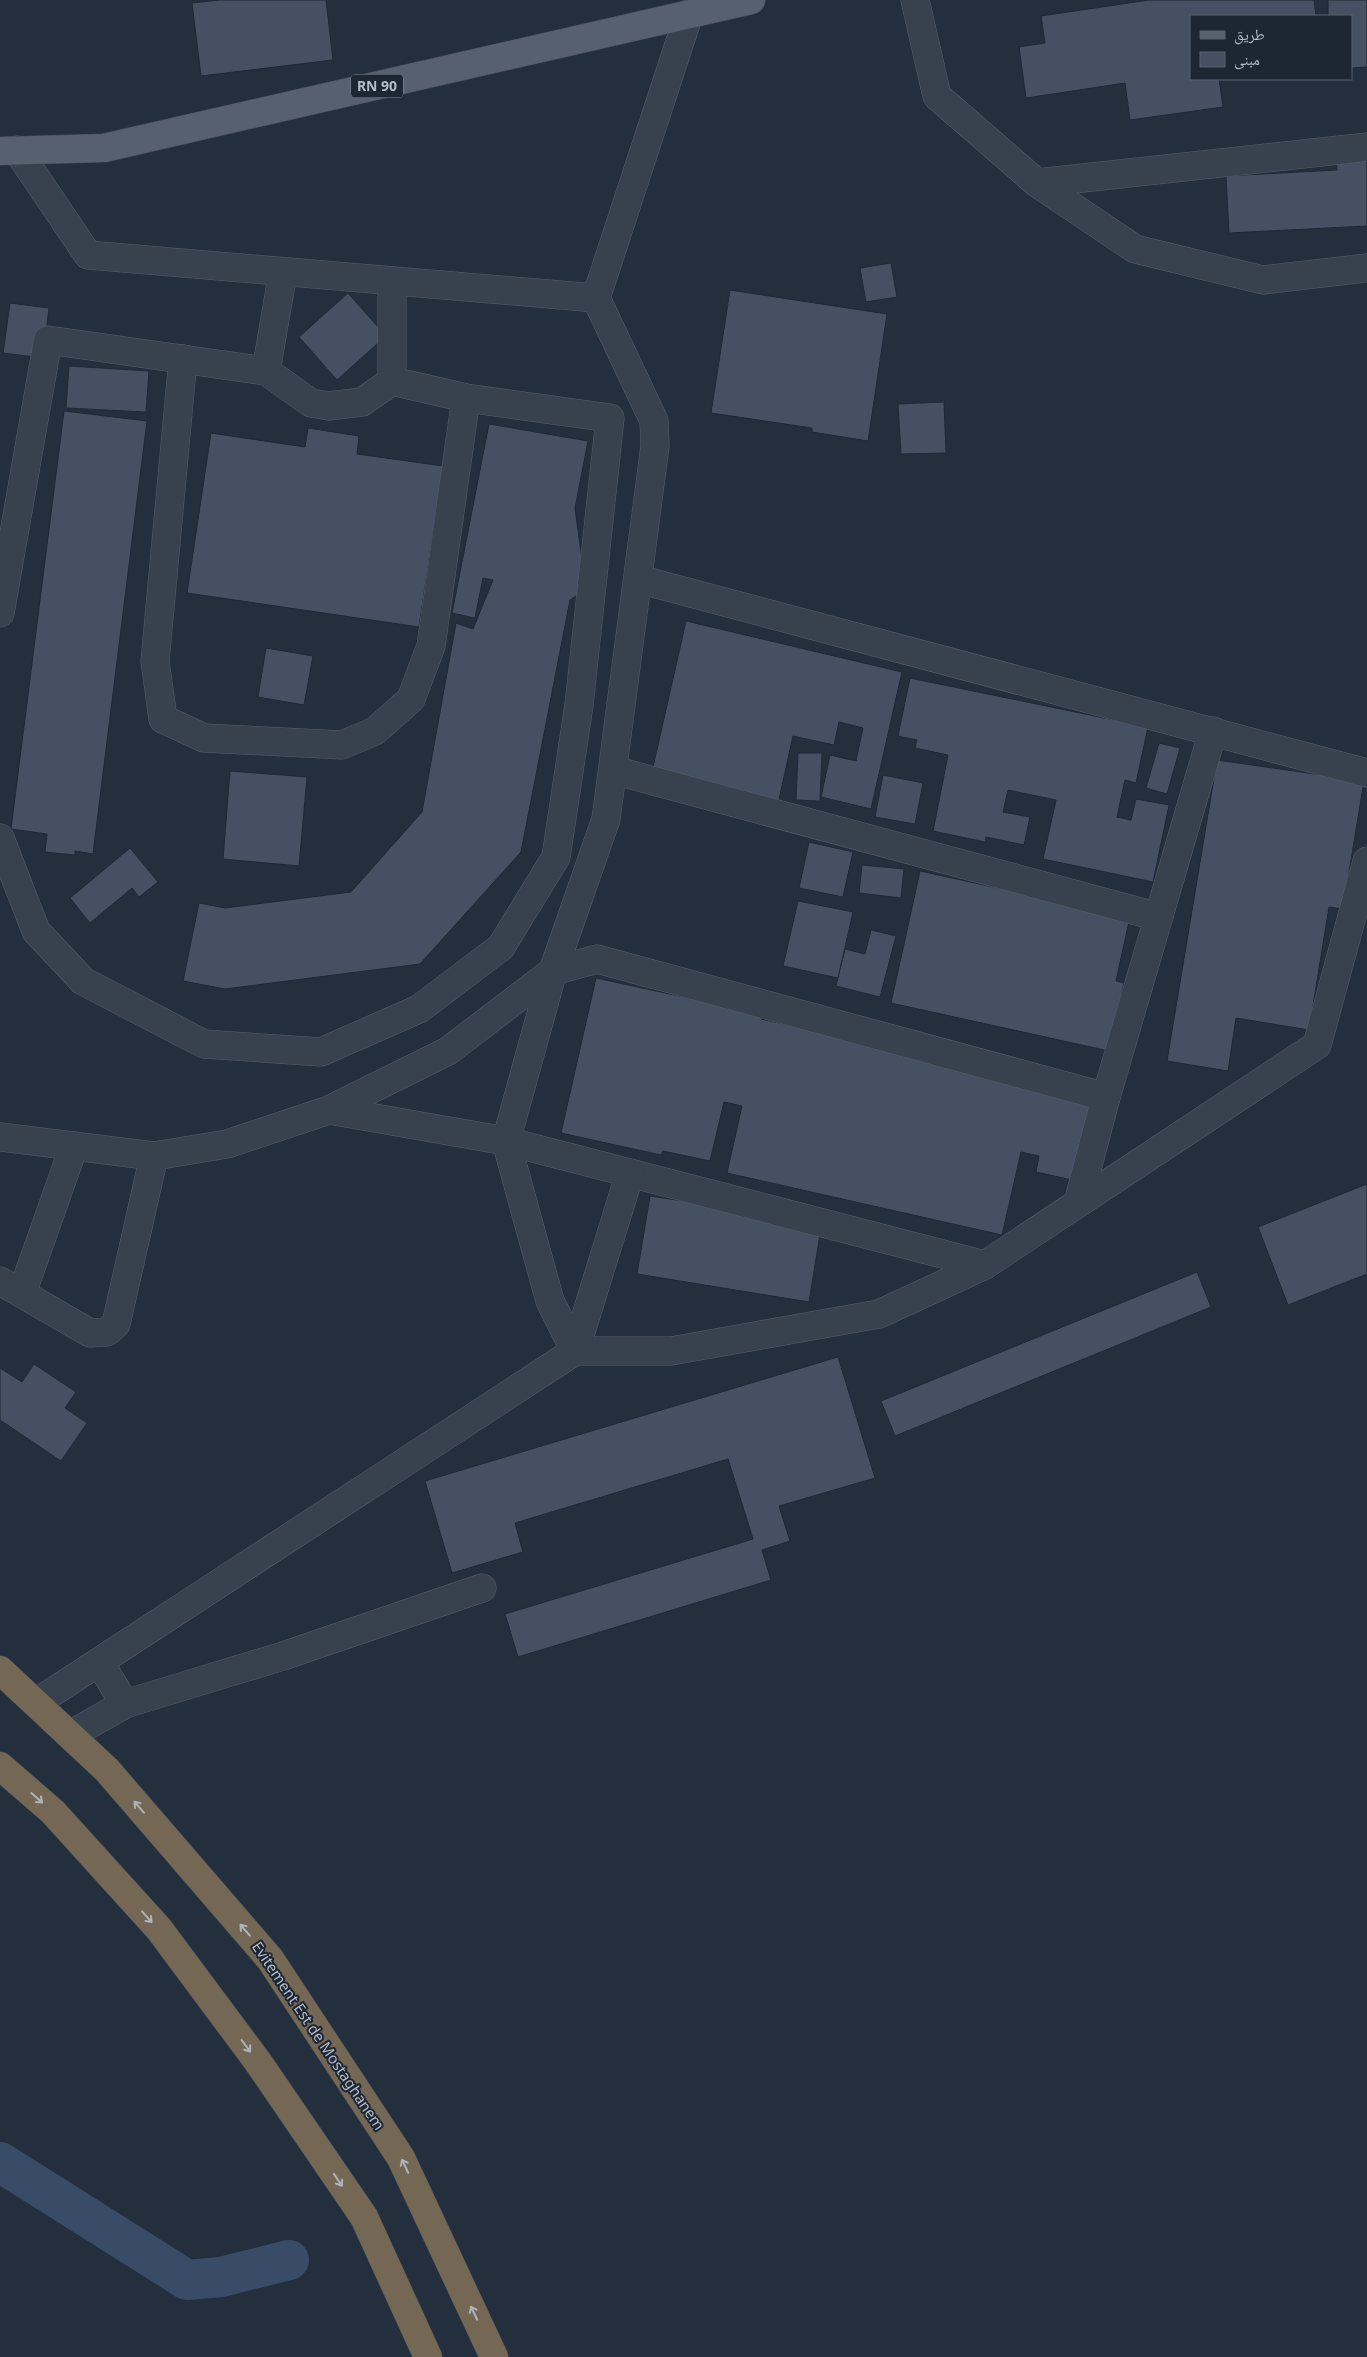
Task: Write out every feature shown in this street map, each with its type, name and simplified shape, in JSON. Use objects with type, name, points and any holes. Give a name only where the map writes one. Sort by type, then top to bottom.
[{"type":"highway","name":"Evitement Est de Mostaghanem","points":[[0,1670],[107,1770],[270,1959],[401,2158],[494,2357]]},
{"type":"highway","points":[[0,1766],[53,1812],[159,1929],[258,2062],[364,2217],[428,2357]]},
{"type":"main road","name":"RN 90","points":[[8,151],[104,148],[751,0]]},
{"type":"street","points":[[915,0],[937,96],[1037,183],[1135,248],[1263,280],[1367,268]]},
{"type":"street","points":[[575,1351],[550,1301],[506,1141],[553,971],[606,819],[655,446],[654,422],[596,298],[689,14]]},
{"type":"street","points":[[1037,183],[1367,147]]},
{"type":"street","points":[[8,151],[88,256],[596,298]]},
{"type":"street","points":[[266,371],[283,272]]},
{"type":"street","points":[[392,281],[392,381]]},
{"type":"street","points":[[0,613],[48,340],[266,371],[311,403],[329,406],[362,402],[392,381],[466,398],[610,418],[579,705],[556,857],[501,947],[419,1009],[322,1052],[204,1044],[83,982],[36,931],[0,838]]},
{"type":"street","points":[[183,359],[155,661],[163,719],[204,738],[342,744],[374,731],[411,699],[431,646],[466,398]]},
{"type":"street","points":[[638,579],[1367,773]]},
{"type":"street","points":[[1078,1203],[1106,1097],[1213,731]]},
{"type":"street","points":[[612,770],[1159,918]]},
{"type":"street","points":[[36,1703],[575,1351],[671,1351],[879,1314],[984,1265],[1317,1046],[1367,861]]},
{"type":"street","points":[[0,1137],[154,1156],[227,1144],[329,1110],[448,1051],[553,971],[597,959],[1106,1097]]},
{"type":"street","points":[[329,1110],[506,1141],[984,1265]]},
{"type":"street","points":[[74,1146],[11,1287],[90,1333],[107,1332],[116,1324],[154,1156]]},
{"type":"street","points":[[575,1351],[630,1173]]},
{"type":"street","points":[[70,1735],[125,1704],[283,1656],[482,1588]]},
{"type":"street","points":[[99,1662],[125,1704]]},
{"type":"building","points":[[220,0],[326,0],[333,60],[201,76],[192,3]]},
{"type":"building","points":[[1149,0],[1314,0],[1316,15],[1190,15],[1190,80],[1219,80],[1223,107],[1130,120],[1125,83],[1026,98],[1019,47],[1045,43],[1041,16]]},
{"type":"building","points":[[1328,0],[1367,0],[1367,67],[1352,68],[1352,15],[1328,15]]},
{"type":"building","points":[[1367,144],[1367,226],[1229,233],[1226,176],[1337,170],[1335,145]]},
{"type":"building","points":[[891,263],[897,297],[866,302],[860,268]]},
{"type":"building","points":[[730,290],[887,314],[868,441],[812,432],[812,428],[711,413]]},
{"type":"building","points":[[348,293],[386,336],[337,380],[299,337]]},
{"type":"building","points":[[10,303],[49,308],[43,358],[3,353]]},
{"type":"building","points":[[69,366],[149,371],[146,412],[66,408]]},
{"type":"building","points":[[944,402],[946,453],[901,454],[898,404]]},
{"type":"building","points":[[64,411],[147,421],[93,854],[75,851],[75,855],[45,852],[47,834],[11,829]]},
{"type":"building","points":[[489,424],[588,441],[575,508],[586,589],[570,600],[521,852],[420,964],[225,989],[183,981],[199,903],[225,908],[351,892],[422,812],[456,623],[473,629],[493,580],[483,578],[475,618],[452,613]]},
{"type":"building","points":[[308,428],[359,436],[357,454],[443,466],[419,627],[187,593],[211,433],[305,447]]},
{"type":"building","points":[[686,621],[902,672],[871,809],[821,797],[830,755],[856,761],[863,728],[839,722],[834,745],[793,736],[778,804],[651,776]]},
{"type":"building","points":[[266,648],[313,656],[304,705],[258,697]]},
{"type":"building","points":[[910,678],[1148,727],[1136,783],[1125,780],[1117,817],[1131,820],[1136,799],[1169,805],[1153,882],[1043,859],[1056,800],[1008,790],[1003,812],[1030,817],[1024,845],[986,837],[985,842],[933,831],[948,755],[915,748],[917,740],[898,736]]},
{"type":"building","points":[[1159,743],[1180,748],[1167,794],[1146,788]]},
{"type":"building","points":[[798,753],[822,753],[820,801],[796,800]]},
{"type":"building","points":[[1217,760],[1364,781],[1343,909],[1329,907],[1309,1030],[1236,1018],[1228,1071],[1167,1061]]},
{"type":"building","points":[[230,771],[307,777],[299,866],[223,859]]},
{"type":"building","points":[[883,775],[923,783],[915,824],[875,817]]},
{"type":"building","points":[[809,842],[853,852],[843,897],[799,888]]},
{"type":"building","points":[[130,848],[158,882],[139,897],[132,888],[90,923],[70,898]]},
{"type":"building","points":[[862,865],[904,869],[901,898],[859,893]]},
{"type":"building","points":[[920,871],[1130,917],[1116,981],[1124,983],[1109,1051],[891,1003]]},
{"type":"building","points":[[798,901],[853,912],[838,978],[783,966]]},
{"type":"building","points":[[871,930],[896,936],[880,997],[836,986],[845,949],[865,954]]},
{"type":"building","points":[[596,978],[762,1014],[761,1019],[1097,1094],[1077,1181],[1036,1172],[1039,1156],[1021,1152],[1002,1235],[727,1173],[742,1106],[724,1102],[710,1161],[663,1151],[661,1155],[561,1133]]},
{"type":"building","points":[[1367,1184],[1367,1274],[1288,1305],[1258,1227]]},
{"type":"building","points":[[650,1196],[822,1222],[809,1302],[637,1274]]},
{"type":"building","points":[[1197,1272],[1211,1307],[895,1436],[881,1401]]},
{"type":"building","points":[[838,1357],[875,1478],[779,1506],[790,1541],[762,1550],[771,1580],[518,1657],[505,1614],[753,1539],[728,1459],[515,1523],[523,1552],[452,1573],[425,1481]]},
{"type":"building","points":[[34,1364],[76,1392],[65,1408],[87,1423],[61,1461],[0,1420],[0,1368],[22,1382]]},
{"type":"waterway","points":[[0,2162],[187,2280],[221,2277],[289,2260]]}]
